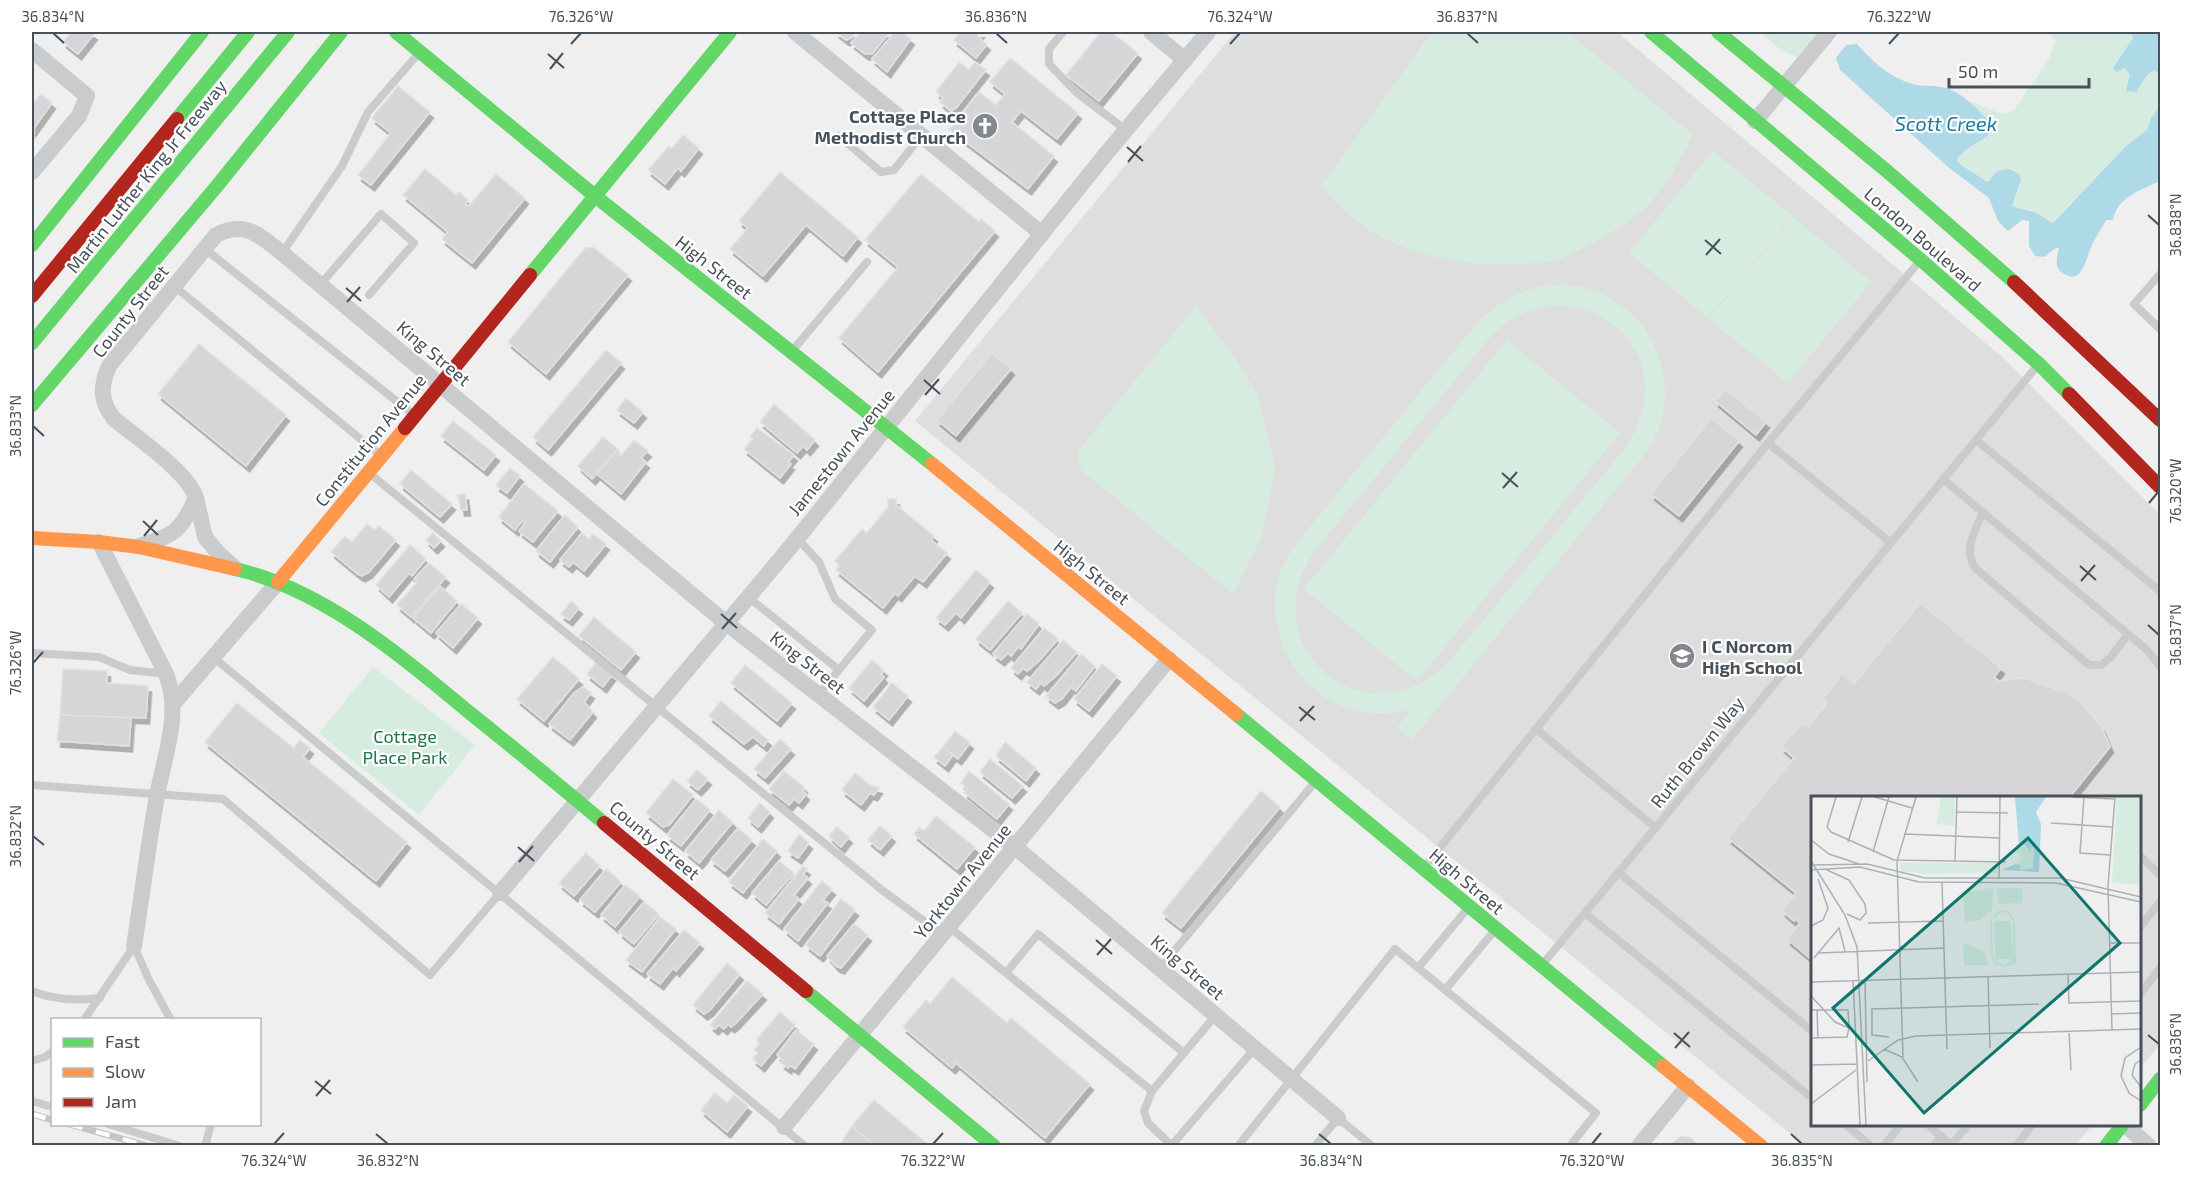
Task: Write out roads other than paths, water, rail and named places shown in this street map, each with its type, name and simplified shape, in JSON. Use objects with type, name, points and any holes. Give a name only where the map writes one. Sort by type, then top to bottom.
[{"type":"main road","points":[[32,244],[202,32]]},
{"type":"main road","name":"Martin Luther King Jr Freeway","points":[[32,296],[248,32]]},
{"type":"main road","name":"Martin Luther King Jr Freeway","points":[[32,343],[288,32]]},
{"type":"main road","points":[[32,405],[217,186],[341,32]]},
{"type":"main road","name":"High Street","points":[[396,32],[596,196],[886,426],[1761,1146]]},
{"type":"main road","name":"Constitution Avenue","points":[[278,582],[730,32]]},
{"type":"main road","name":"London Boulevard","points":[[1651,32],[1921,260],[2039,364],[2160,487]]},
{"type":"main road","name":"London Boulevard","points":[[1718,32],[1784,85],[2035,300],[2160,420]]},
{"type":"main road","name":"County Street","points":[[32,538],[139,547],[236,568],[278,582],[324,604],[377,639],[423,674],[994,1146]]},
{"type":"main road","points":[[2141,1103],[2160,1079]]},
{"type":"main road","points":[[2106,1146],[2122,1126]]},
{"type":"street","points":[[795,32],[1042,234]]},
{"type":"street","points":[[1151,32],[1185,60]]},
{"type":"street","name":"Jamestown Avenue","points":[[500,893],[797,538],[1126,130],[1208,32]]},
{"type":"street","points":[[1755,121],[1829,32]]},
{"type":"street","points":[[32,50],[87,96],[79,117],[32,172]]},
{"type":"street","name":"County Street","points":[[236,568],[218,553],[205,537],[193,489],[181,475],[114,419],[106,408],[101,390],[109,366],[216,235],[228,228],[243,228],[258,234]]},
{"type":"street","name":"King Street","points":[[258,234],[726,623],[1015,847],[1338,1118]]},
{"type":"street","points":[[139,547],[168,537],[184,523],[196,498]]},
{"type":"street","points":[[99,542],[166,674],[173,704],[172,723],[157,795],[134,946]]},
{"type":"street","name":"Constitution Avenue","points":[[173,704],[278,582]]},
{"type":"street","name":"Yorktown Avenue","points":[[784,1127],[1169,659]]},
{"type":"street","points":[[1639,1146],[1688,1086]]},
{"type":"street","points":[[2124,1126],[2150,1146]]},
{"type":"lane","points":[[1063,32],[1049,49],[1049,64],[1077,93],[1126,130]]},
{"type":"lane","points":[[282,253],[342,166],[368,112],[420,51]]},
{"type":"lane","points":[[839,136],[881,172],[894,170],[921,136]]},
{"type":"lane","points":[[320,285],[381,214],[414,243],[369,295]]},
{"type":"lane","points":[[205,249],[415,416]]},
{"type":"lane","points":[[1423,868],[1768,443],[1921,260]]},
{"type":"lane","points":[[792,352],[867,262]]},
{"type":"lane","points":[[2160,273],[2134,304],[2160,329]]},
{"type":"lane","points":[[174,286],[382,456]]},
{"type":"lane","name":"Ruth Brown Way","points":[[1541,966],[2039,364]]},
{"type":"lane","points":[[1976,440],[2160,591]]},
{"type":"lane","points":[[1768,443],[1890,542]]},
{"type":"lane","points":[[368,473],[882,890],[1006,973],[1152,1091]]},
{"type":"lane","points":[[1943,479],[2148,650],[2160,666]]},
{"type":"lane","points":[[1983,512],[1969,543],[1968,557],[1975,568],[2089,664],[2101,665],[2111,657],[2128,634]]},
{"type":"lane","points":[[797,538],[819,562],[835,599],[873,630],[818,695]]},
{"type":"lane","points":[[748,597],[839,670]]},
{"type":"lane","points":[[32,653],[99,657],[130,670],[166,674]]},
{"type":"lane","points":[[213,657],[805,1146]]},
{"type":"lane","points":[[1536,729],[1656,828]]},
{"type":"lane","points":[[1160,968],[1316,780]]},
{"type":"lane","points":[[32,785],[223,799],[430,975],[500,893]]},
{"type":"lane","points":[[2141,858],[2160,875]]},
{"type":"lane","points":[[1619,873],[1811,1030]]},
{"type":"lane","points":[[2141,925],[2160,902]]},
{"type":"lane","points":[[1418,968],[1469,906]]},
{"type":"lane","points":[[1586,913],[1811,1097]]},
{"type":"lane","points":[[1445,990],[1496,929]]},
{"type":"lane","points":[[1006,973],[1038,934],[1184,1053]]},
{"type":"lane","points":[[85,1018],[134,946]]},
{"type":"lane","points":[[134,946],[170,1018]]},
{"type":"lane","points":[[1238,1146],[1395,949],[1596,1113],[1570,1146]]},
{"type":"lane","points":[[2141,992],[2160,968]]},
{"type":"lane","points":[[32,991],[44,996],[78,1001],[100,998]]},
{"type":"lane","points":[[1216,1016],[1152,1091],[1144,1111],[1148,1123],[1172,1145],[1255,1048]]},
{"type":"lane","points":[[32,1061],[45,1058],[51,1053]]},
{"type":"lane","points":[[32,1101],[51,1107]]},
{"type":"lane","points":[[1315,1146],[1338,1118],[1372,1146]]},
{"type":"lane","points":[[111,1126],[180,1146]]},
{"type":"lane","points":[[205,1146],[211,1126]]},
{"type":"lane","points":[[1846,1126],[1871,1146]]},
{"type":"lane","points":[[1884,1146],[1900,1126]]},
{"type":"lane","points":[[1928,1126],[1951,1144],[1967,1126]]},
{"type":"lane","points":[[2016,1146],[2032,1126]]},
{"type":"lane","points":[[1933,1146],[1941,1136]]},
{"type":"water","points":[[2131,32],[2160,32],[2160,76],[2155,70],[2148,74],[2136,92],[2126,91],[2130,75],[2125,68],[2116,72],[2113,68],[2133,38]]},
{"type":"water","name":"Scott Creek","points":[[1857,44],[1875,63],[1897,78],[1913,84],[1951,90],[1966,99],[1989,121],[1990,133],[1964,151],[1957,160],[1962,166],[1988,182],[1997,171],[2010,169],[2019,174],[2021,180],[2012,206],[2029,210],[2053,223],[2126,146],[2147,130],[2151,118],[2160,106],[2160,181],[2131,195],[2119,205],[2113,220],[2106,220],[2080,273],[2076,276],[2064,274],[2057,266],[2059,248],[2044,257],[2035,256],[2029,246],[2029,221],[2022,220],[2008,231],[1998,221],[1989,198],[1948,167],[1840,70],[1836,58],[1846,45]]},
{"type":"railway","points":[[32,1114],[51,1120]]},
{"type":"railway","points":[[76,1126],[147,1146]]},
{"type":"place","name":"Cottage Place Methodist Church","points":[[985,126]]},
{"type":"place","name":"I C Norcom High School","points":[[1682,656]]},
{"type":"park label","name":"Cottage Place Park","points":[[405,746]]}]
